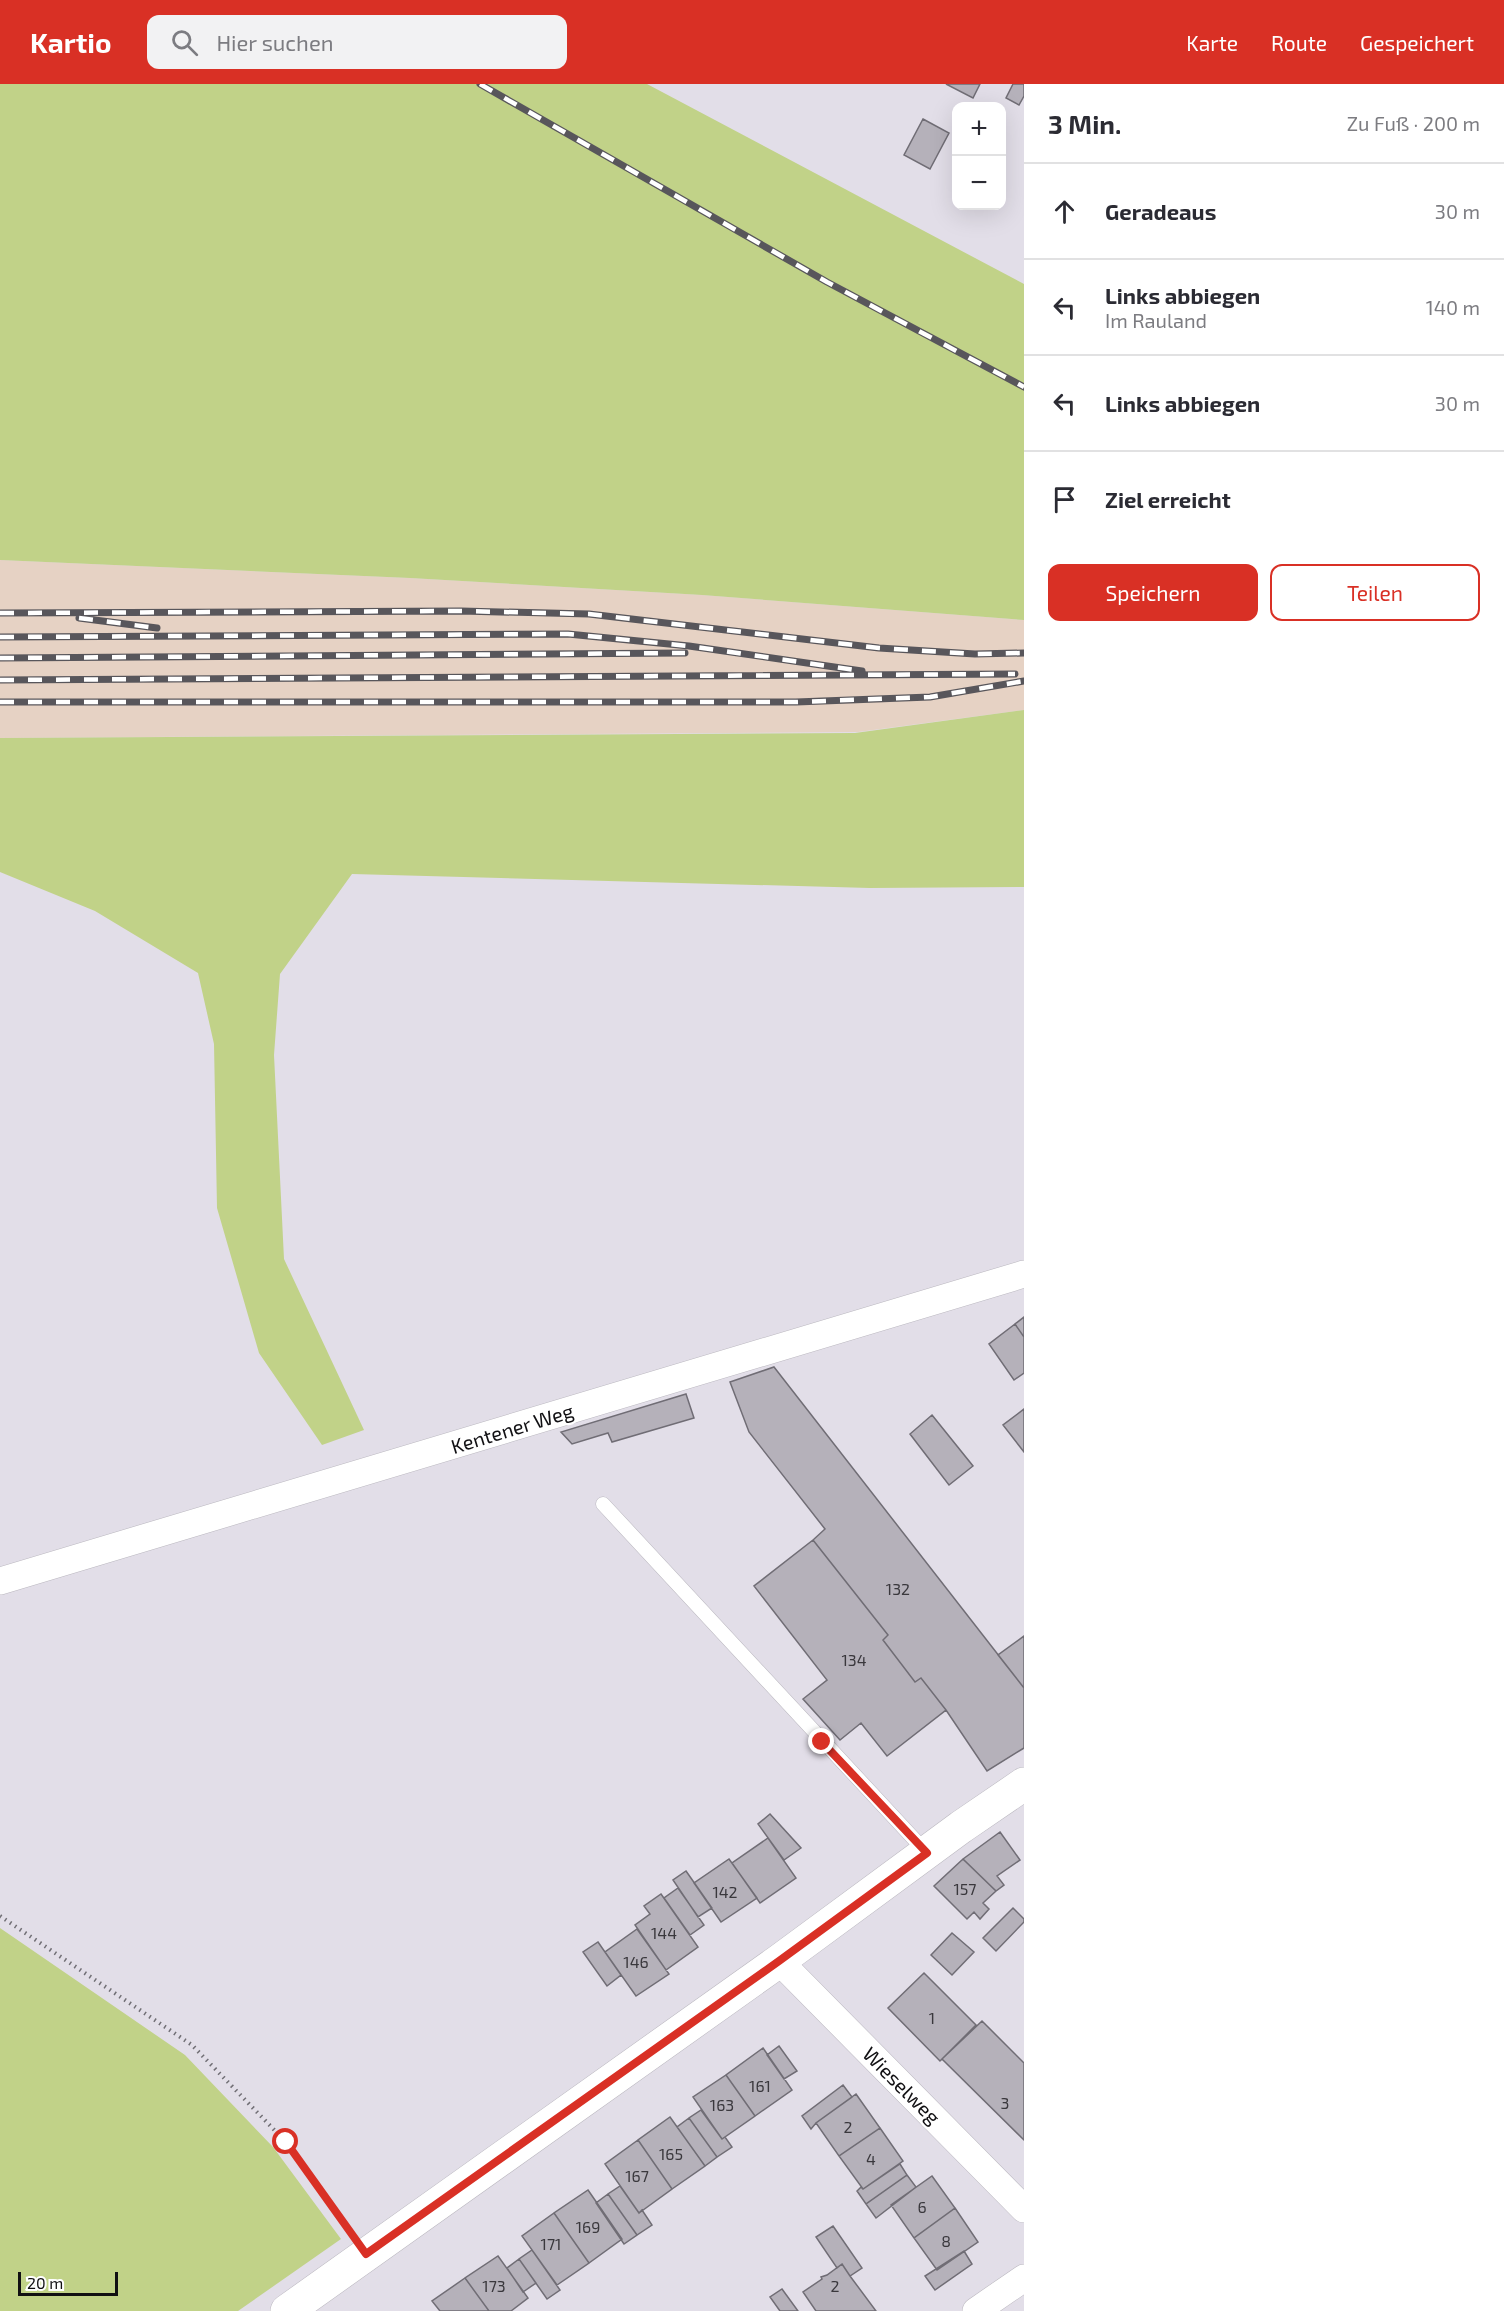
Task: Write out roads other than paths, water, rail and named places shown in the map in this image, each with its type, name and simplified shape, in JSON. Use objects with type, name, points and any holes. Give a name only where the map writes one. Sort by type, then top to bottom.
[{"type":"street","name":"Kentener Weg","points":[[0,1581],[1024,1274]]},
{"type":"street","points":[[287,2311],[1024,1784]]},
{"type":"street","name":"Wieselweg","points":[[779,1961],[1024,2209]]},
{"type":"street","points":[[976,2311],[1024,2278]]},
{"type":"lane","points":[[603,1504],[927,1853]]},
{"type":"railway","points":[[480,84],[827,282],[1024,387]]},
{"type":"railway","points":[[0,613],[461,611],[589,614],[879,648],[975,654],[1024,653]]},
{"type":"railway","points":[[79,618],[157,628]]},
{"type":"railway","points":[[0,637],[568,634],[689,646],[862,671]]},
{"type":"railway","points":[[0,658],[685,653]]},
{"type":"railway","points":[[0,680],[1015,674]]},
{"type":"railway","points":[[0,702],[796,702],[930,697],[1024,681]]}]
